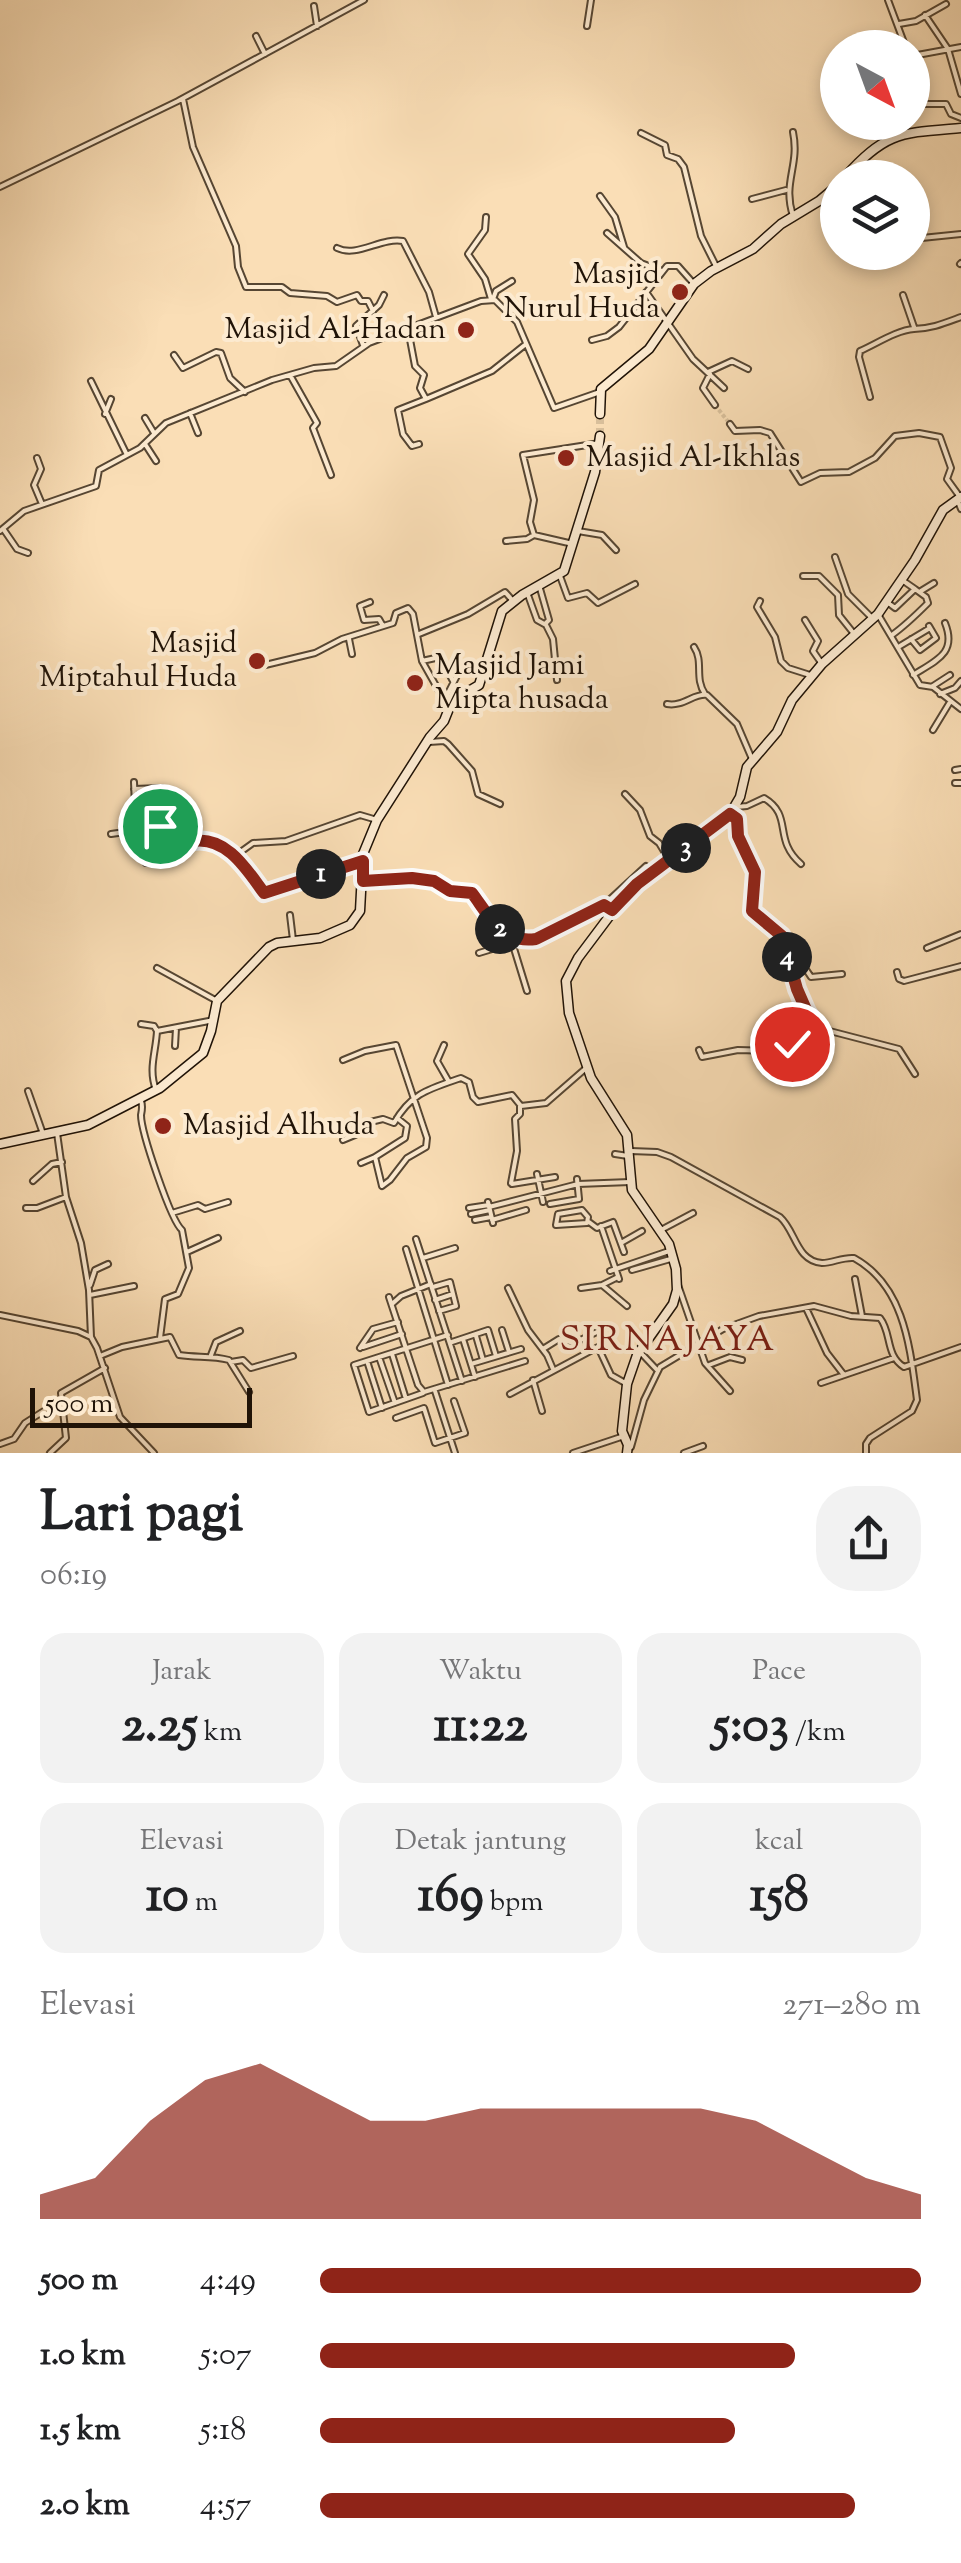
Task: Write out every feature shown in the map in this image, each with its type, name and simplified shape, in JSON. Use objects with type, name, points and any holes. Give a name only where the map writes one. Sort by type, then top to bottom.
[{"type":"street","points":[[0,187],[183,99],[364,0]]},
{"type":"street","points":[[587,26],[591,0]]},
{"type":"street","points":[[888,0],[901,30]]},
{"type":"street","points":[[899,24],[946,4]]},
{"type":"street","points":[[314,6],[316,24]]},
{"type":"street","points":[[925,16],[948,50],[961,94]]},
{"type":"street","points":[[256,36],[265,53]]},
{"type":"street","points":[[930,53],[961,47]]},
{"type":"street","points":[[183,99],[193,148],[236,246],[246,287],[282,287],[290,294],[326,296],[337,302],[357,295],[361,301],[368,301],[373,312]]},
{"type":"street","points":[[930,104],[946,104],[951,114],[961,118]]},
{"type":"street","points":[[861,160],[893,136],[961,128]]},
{"type":"street","points":[[793,132],[798,154],[788,190],[794,216]]},
{"type":"street","points":[[640,134],[663,144],[666,154],[682,164],[702,240],[717,268]]},
{"type":"street","points":[[752,199],[788,190]]},
{"type":"street","points":[[600,196],[619,226],[624,247]]},
{"type":"street","points":[[486,217],[486,230],[468,254],[492,299],[517,322],[554,408],[600,392],[650,349],[694,284],[753,249],[820,201]]},
{"type":"street","points":[[607,233],[641,263],[662,271]]},
{"type":"street","points":[[930,237],[961,234]]},
{"type":"street","points":[[337,248],[349,252],[403,240],[429,292],[436,318]]},
{"type":"street","points":[[592,340],[616,330],[662,271],[675,265],[694,284]]},
{"type":"street","points":[[28,553],[17,550],[2,529],[16,515],[94,487],[99,470],[190,412],[290,375],[336,366],[363,345],[492,299],[496,290],[512,281]]},
{"type":"street","points":[[646,292],[686,344],[691,357],[724,388]]},
{"type":"street","points":[[903,294],[915,328]]},
{"type":"street","points":[[363,345],[355,328],[384,295]]},
{"type":"street","points":[[870,397],[858,356],[860,351],[915,328],[928,330],[961,316]]},
{"type":"street","points":[[408,329],[414,366],[424,375],[420,388],[426,399]]},
{"type":"street","points":[[419,444],[412,446],[404,435],[398,410],[492,370],[526,344]]},
{"type":"street","points":[[174,356],[183,368],[221,352],[230,378],[245,392]]},
{"type":"street","points":[[715,404],[703,388],[709,373],[732,361],[748,370]]},
{"type":"street","points":[[290,375],[318,423],[314,428],[330,475]]},
{"type":"street","points":[[91,381],[127,455]]},
{"type":"street","points":[[600,392],[600,414]]},
{"type":"street","points":[[105,414],[111,399]]},
{"type":"street","points":[[190,412],[198,433]]},
{"type":"street","points":[[144,418],[154,433]]},
{"type":"street","points":[[730,424],[735,430],[763,430],[770,434],[801,482],[820,473],[849,472],[875,458],[895,436],[918,433],[940,437],[951,469],[947,479],[961,509]]},
{"type":"street","points":[[446,704],[479,685],[499,616],[513,601],[560,576],[578,531],[600,439],[522,456],[534,500],[530,522],[534,535]]},
{"type":"street","points":[[145,444],[156,461]]},
{"type":"street","points":[[37,458],[42,469],[34,485],[42,504]]},
{"type":"street","points":[[915,1074],[898,1049],[825,1031],[806,1010],[780,932],[752,911],[755,872],[738,836],[733,810],[746,769],[777,732],[785,710],[822,664],[886,602],[943,510],[959,498]]},
{"type":"street","points":[[578,531],[602,535],[616,550]]},
{"type":"street","points":[[506,541],[534,535],[574,544]]},
{"type":"street","points":[[835,557],[846,592],[891,635],[922,687],[932,687],[950,675]]},
{"type":"street","points":[[560,576],[568,598],[587,593],[598,602],[635,584]]},
{"type":"street","points":[[804,576],[819,576],[838,594],[839,615],[855,635]]},
{"type":"street","points":[[891,635],[928,604],[902,580]]},
{"type":"street","points":[[886,602],[895,608],[934,583]]},
{"type":"street","points":[[539,586],[549,620],[544,624]]},
{"type":"street","points":[[418,634],[468,614],[506,592],[513,601]]},
{"type":"street","points":[[527,592],[538,621],[544,624],[554,643],[557,680]]},
{"type":"street","points":[[760,601],[758,607],[776,637],[781,661],[788,668],[811,676]]},
{"type":"street","points":[[370,602],[360,606],[364,620],[379,619],[383,627]]},
{"type":"street","points":[[257,667],[315,653],[383,627],[395,622],[396,613],[408,608],[418,634],[422,661],[446,704]]},
{"type":"street","points":[[805,620],[818,642],[813,651],[822,664]]},
{"type":"street","points":[[914,675],[949,647],[946,623]]},
{"type":"street","points":[[898,647],[930,627],[935,639],[920,650],[911,639]]},
{"type":"street","points":[[349,637],[352,654]]},
{"type":"street","points":[[694,647],[700,657],[698,680],[705,694],[737,724],[752,759]]},
{"type":"street","points":[[422,661],[440,657],[453,680]]},
{"type":"street","points":[[0,1144],[96,1122],[156,1090],[203,1053],[217,1001],[269,947],[336,934],[350,925],[360,911],[364,850],[378,820],[428,740],[441,726],[453,680],[462,666]]},
{"type":"street","points":[[940,694],[961,681]]},
{"type":"street","points":[[932,687],[961,709]]},
{"type":"street","points":[[667,704],[679,705],[705,694]]},
{"type":"street","points":[[933,730],[950,702]]},
{"type":"street","points":[[428,740],[444,740],[473,773],[478,794],[500,804]]},
{"type":"street","points":[[162,788],[134,785],[135,806],[192,820]]},
{"type":"street","points":[[625,794],[640,810],[649,835],[660,843],[669,860]]},
{"type":"street","points":[[479,953],[513,941],[536,939],[608,906],[733,810],[765,798],[782,821],[786,849],[802,864]]},
{"type":"street","points":[[188,837],[194,810]]},
{"type":"street","points":[[235,856],[253,843],[286,842],[360,816],[378,820]]},
{"type":"street","points":[[111,834],[160,826],[179,829],[181,818]]},
{"type":"street","points":[[146,862],[147,843],[160,826]]},
{"type":"street","points":[[186,829],[193,841],[210,842],[235,856],[266,894],[363,861]]},
{"type":"street","points":[[629,1446],[627,1384],[640,1351],[670,1310],[677,1284],[673,1254],[637,1200],[630,1182],[623,1126],[597,1090],[588,1068],[569,1013],[566,981],[608,906],[646,866]]},
{"type":"street","points":[[363,881],[412,878],[434,881],[450,891],[472,893],[491,921],[513,941],[527,991]]},
{"type":"street","points":[[608,906],[610,889]]},
{"type":"street","points":[[290,915],[293,942]]},
{"type":"street","points":[[927,948],[961,934]]},
{"type":"street","points":[[898,972],[899,979],[904,981],[961,966]]},
{"type":"street","points":[[156,968],[217,1001]]},
{"type":"street","points":[[791,971],[804,968],[811,977],[842,974]]},
{"type":"street","points":[[157,1031],[214,1020]]},
{"type":"street","points":[[816,1022],[817,1034]]},
{"type":"street","points":[[142,1024],[154,1026],[157,1031],[157,1050],[150,1069],[156,1090]]},
{"type":"street","points":[[175,1046],[176,1028]]},
{"type":"street","points":[[699,1050],[702,1057],[738,1050],[779,1051],[825,1031]]},
{"type":"street","points":[[343,1060],[396,1045],[427,1145],[407,1158],[384,1186],[379,1182],[375,1158]]},
{"type":"street","points":[[444,1045],[438,1061],[449,1082]]},
{"type":"street","points":[[520,1105],[544,1105],[588,1068]]},
{"type":"street","points":[[344,1140],[355,1135],[362,1124],[382,1119],[392,1123],[398,1111],[422,1091],[468,1080],[478,1102],[512,1095],[520,1105],[520,1114],[515,1119],[517,1155],[512,1184],[554,1177]]},
{"type":"street","points":[[28,1090],[42,1127],[41,1136]]},
{"type":"street","points":[[139,1096],[154,1172],[175,1224],[181,1229],[188,1268],[178,1294],[164,1300],[160,1338]]},
{"type":"street","points":[[361,1163],[405,1138],[406,1126],[397,1118]]},
{"type":"street","points":[[57,1133],[66,1197],[81,1243],[91,1337],[120,1417],[154,1453]]},
{"type":"street","points":[[615,1154],[666,1155],[787,1223],[796,1244],[810,1259],[826,1263],[848,1257],[862,1262],[882,1282],[900,1308],[912,1366],[915,1406],[874,1434],[864,1452]]},
{"type":"street","points":[[33,1181],[62,1162]]},
{"type":"street","points":[[538,1178],[542,1202]]},
{"type":"street","points":[[475,1220],[519,1198],[577,1181],[630,1182]]},
{"type":"street","points":[[577,1181],[580,1210],[589,1222],[596,1227],[613,1222],[625,1252],[610,1256]]},
{"type":"street","points":[[26,1208],[66,1197]]},
{"type":"street","points":[[470,1211],[524,1211],[519,1198]]},
{"type":"street","points":[[550,1204],[577,1199]]},
{"type":"street","points":[[172,1214],[198,1205],[205,1209],[228,1202]]},
{"type":"street","points":[[580,1210],[558,1214],[556,1225],[589,1222]]},
{"type":"street","points":[[660,1231],[693,1212]]},
{"type":"street","points":[[581,1288],[619,1278],[613,1270],[601,1226]]},
{"type":"street","points":[[621,1243],[642,1231]]},
{"type":"street","points":[[186,1252],[218,1238]]},
{"type":"street","points":[[416,1238],[462,1381]]},
{"type":"street","points":[[423,1258],[455,1248]]},
{"type":"street","points":[[406,1249],[448,1385]]},
{"type":"street","points":[[613,1270],[632,1269],[673,1254]]},
{"type":"street","points":[[89,1292],[93,1272],[108,1264]]},
{"type":"street","points":[[855,1279],[862,1316]]},
{"type":"street","points":[[392,1304],[418,1289],[450,1282],[456,1306],[439,1311]]},
{"type":"street","points":[[677,1284],[707,1366],[730,1390]]},
{"type":"street","points":[[602,1285],[627,1306]]},
{"type":"street","points":[[89,1292],[134,1286]]},
{"type":"street","points":[[508,1288],[553,1369]]},
{"type":"street","points":[[436,1300],[453,1294]]},
{"type":"street","points":[[390,1297],[418,1386],[424,1392]]},
{"type":"street","points":[[629,1446],[643,1403],[665,1362],[741,1322],[819,1306],[883,1320],[894,1358],[900,1365],[912,1366],[961,1347]]},
{"type":"street","points":[[806,1308],[827,1353],[844,1376]]},
{"type":"street","points":[[0,1315],[91,1337]]},
{"type":"street","points":[[398,1322],[373,1329],[360,1348],[402,1334]]},
{"type":"street","points":[[211,1356],[215,1343],[240,1330]]},
{"type":"street","points":[[450,1342],[488,1330],[496,1356]]},
{"type":"street","points":[[502,1330],[508,1366]]},
{"type":"street","points":[[543,1349],[559,1339],[574,1343],[599,1331]]},
{"type":"street","points":[[448,1335],[354,1365],[370,1412],[525,1361]]},
{"type":"street","points":[[475,1335],[484,1360]]},
{"type":"street","points":[[592,1337],[612,1375],[627,1384]]},
{"type":"street","points":[[100,1356],[122,1346],[160,1338],[172,1338],[179,1356],[243,1360],[251,1368],[293,1356]]},
{"type":"street","points":[[462,1339],[475,1376]]},
{"type":"street","points":[[471,1364],[522,1348]]},
{"type":"street","points":[[510,1394],[600,1348]]},
{"type":"street","points":[[640,1351],[658,1371]]},
{"type":"street","points":[[392,1354],[406,1399]]},
{"type":"street","points":[[379,1357],[395,1403]]},
{"type":"street","points":[[707,1366],[730,1357],[742,1360]]},
{"type":"street","points":[[821,1383],[894,1358]]},
{"type":"street","points":[[366,1361],[382,1408]]},
{"type":"street","points":[[231,1362],[249,1392]]},
{"type":"street","points":[[50,1453],[66,1438],[61,1393],[104,1368]]},
{"type":"street","points":[[533,1380],[542,1411]]},
{"type":"street","points":[[434,1390],[456,1453]]},
{"type":"street","points":[[0,1444],[14,1439],[25,1422],[61,1400]]},
{"type":"street","points":[[396,1418],[424,1408],[436,1443],[465,1433],[454,1401]]},
{"type":"street","points":[[573,1453],[629,1446]]},
{"type":"street","points":[[684,1453],[703,1446]]},
{"type":"tunnel","points":[[715,405],[730,424]]},
{"type":"tunnel","points":[[600,414],[600,436]]},
{"type":"place","name":"Masjid Nurul Huda","points":[[680,292]]},
{"type":"place","name":"Masjid Al-Hadan","points":[[466,330]]},
{"type":"place","name":"Masjid Al-Ikhlas","points":[[566,458]]},
{"type":"place","name":"Masjid Miptahul Huda","points":[[257,661]]},
{"type":"place","name":"Masjid Jami Mipta husada","points":[[415,683]]},
{"type":"place","name":"Masjid Alhuda","points":[[163,1126]]},
{"type":"district","name":"SIRNAJAYA","points":[[668,1341]]},
{"type":"route","points":[[160,826],[160,831],[178,830],[181,818],[192,820],[193,841],[204,840],[231,852],[264,893],[363,861],[363,881],[412,878],[434,881],[450,891],[472,893],[494,923],[514,940],[524,940],[536,939],[604,905],[612,910],[637,884],[730,814],[737,819],[738,836],[755,872],[752,911],[782,936],[797,989],[818,1028],[812,1038],[792,1044]]}]
